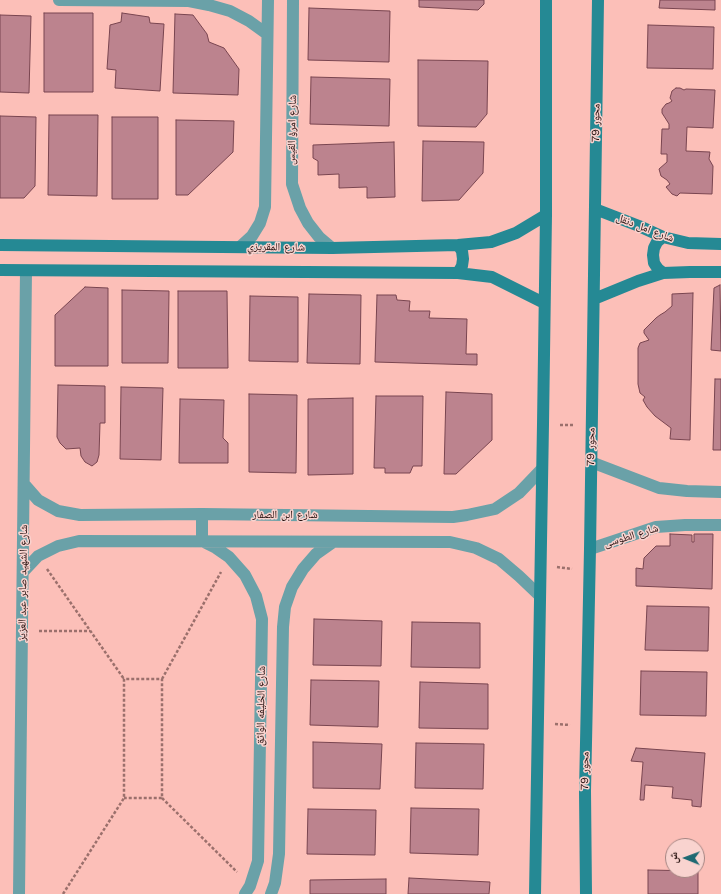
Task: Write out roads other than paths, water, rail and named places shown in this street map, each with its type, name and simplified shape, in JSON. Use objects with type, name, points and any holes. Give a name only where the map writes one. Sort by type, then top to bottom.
[{"type":"main road","points":[[535,894],[546,215],[546,0]]},
{"type":"main road","name":"محور 79","points":[[586,894],[585,792],[590,570],[598,0]]},
{"type":"main road","name":"شارع امل دنقل","points":[[595,208],[663,237],[688,243],[721,244]]},
{"type":"main road","name":"شارع المقريزي","points":[[0,245],[332,248],[458,245],[491,242],[516,233],[546,215]]},
{"type":"main road","points":[[663,237],[657,242],[653,255],[654,263],[663,274]]},
{"type":"main road","points":[[458,245],[462,251],[463,259],[462,266],[458,273]]},
{"type":"main road","points":[[0,270],[458,273],[492,277],[544,303]]},
{"type":"main road","points":[[594,299],[638,281],[663,274],[721,272]]},
{"type":"street","points":[[59,0],[189,1],[230,11],[250,21],[267,34]]},
{"type":"street","points":[[240,247],[252,236],[260,223],[265,208],[268,0]]},
{"type":"street","name":"شارع امرؤ القيس","points":[[294,0],[292,184],[300,208],[308,223],[319,237],[332,248]]},
{"type":"street","name":"شارع الشهيد صابر عبد العزيز","points":[[19,894],[26,271]]},
{"type":"street","points":[[591,462],[659,488],[721,492]]},
{"type":"street","name":"شارع ابن الصفار","points":[[24,484],[38,500],[58,511],[80,515],[202,514],[453,517],[495,509],[519,493],[542,470]]},
{"type":"street","points":[[202,514],[202,541]]},
{"type":"street","name":"شارع الطوسى","points":[[590,550],[656,527],[721,525]]},
{"type":"street","points":[[23,572],[38,556],[58,546],[80,541],[450,542],[476,548],[499,560],[540,596]]},
{"type":"street","name":"شارع الخليفه الواثق","points":[[202,541],[229,557],[245,574],[256,596],[262,619],[258,861],[248,890]]},
{"type":"street","name":"شارع الخليفه الواثق","points":[[271,894],[275,883],[279,854],[283,627],[286,607],[292,587],[303,569],[316,554],[333,542]]}]
